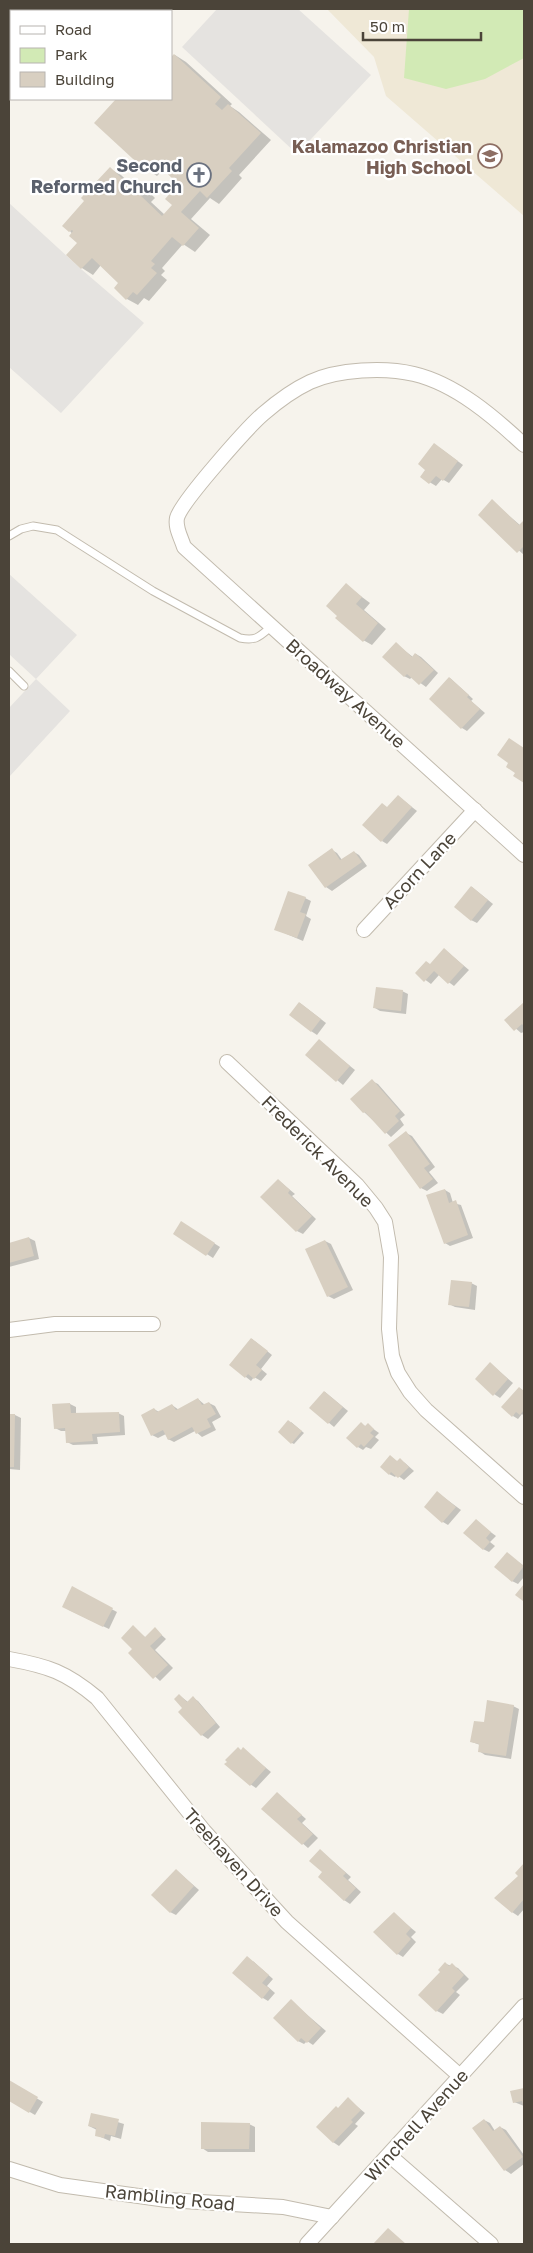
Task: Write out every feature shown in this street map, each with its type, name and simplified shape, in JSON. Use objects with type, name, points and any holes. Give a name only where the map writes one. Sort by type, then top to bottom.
[{"type":"street","name":"Broadway Avenue","points":[[524,445],[468,400],[442,384],[414,374],[384,370],[348,372],[312,381],[288,394],[261,416],[187,499],[178,516],[176,526],[184,547],[524,855]]},
{"type":"street","name":"Acorn Lane","points":[[364,930],[475,810]]},
{"type":"street","name":"Frederick Avenue","points":[[227,1062],[357,1185],[376,1208],[385,1222],[391,1257],[389,1329],[392,1356],[398,1374],[410,1392],[426,1410],[524,1497]]},
{"type":"street","points":[[9,1330],[55,1324],[153,1324]]},
{"type":"street","name":"Treehaven Drive","points":[[9,1659],[58,1671],[77,1681],[97,1698],[204,1831],[287,1922],[460,2076]]},
{"type":"street","name":"Winchell Avenue","points":[[308,2244],[524,2007]]},
{"type":"street","points":[[389,2155],[491,2244]]},
{"type":"street","name":"Rambling Road","points":[[9,2169],[70,2186],[167,2200],[283,2207],[332,2217]]},
{"type":"lane","points":[[9,536],[21,529],[33,526],[57,530],[153,591],[240,638],[253,640],[272,626]]},
{"type":"lane","points":[[9,671],[24,686]]},
{"type":"shaded area","points":[[217,9],[298,9],[371,75],[297,154],[182,47]]},
{"type":"shaded area","name":"Kalamazoo Christian High School","points":[[327,9],[524,9],[524,216],[386,96],[374,57]]},
{"type":"shaded area","points":[[9,203],[144,323],[61,413],[9,367]]},
{"type":"shaded area","points":[[9,574],[77,635],[36,679],[9,654]]},
{"type":"shaded area","points":[[36,679],[70,711],[9,777],[9,708]]},
{"type":"green space","points":[[409,9],[524,9],[524,58],[485,79],[446,89],[404,78]]},
{"type":"building","name":"Second Reformed Church","points":[[174,54],[221,97],[215,104],[222,110],[228,104],[261,133],[229,168],[232,171],[207,198],[200,191],[181,212],[199,228],[183,246],[172,237],[151,261],[155,264],[151,268],[157,273],[137,295],[133,292],[126,300],[114,288],[118,283],[92,258],[81,269],[66,255],[77,243],[69,236],[73,231],[69,232],[62,226],[84,201],[81,198],[110,167],[132,188],[137,183],[144,191],[140,195],[162,216],[172,205],[165,199],[175,188],[171,184],[174,180],[154,161],[145,170],[94,123],[115,100],[172,100],[172,56]]},
{"type":"building","points":[[434,443],[458,461],[443,481],[436,476],[429,484],[420,477],[425,470],[418,464]]},
{"type":"building","points":[[492,499],[519,525],[524,520],[524,546],[517,553],[478,515]]},
{"type":"building","points":[[346,583],[362,597],[356,604],[378,623],[363,642],[335,618],[337,616],[326,606]]},
{"type":"building","points":[[396,642],[412,657],[415,653],[434,670],[419,685],[407,674],[404,677],[382,657]]},
{"type":"building","points":[[449,677],[469,695],[467,697],[480,709],[461,729],[429,699]]},
{"type":"building","points":[[509,738],[524,748],[524,783],[513,776],[515,773],[506,767],[508,763],[497,755]]},
{"type":"building","points":[[398,795],[412,807],[381,842],[362,825],[382,803],[387,807]]},
{"type":"building","points":[[332,848],[340,860],[354,851],[362,862],[325,888],[308,865]]},
{"type":"building","points":[[471,886],[488,900],[471,921],[454,907]]},
{"type":"building","points":[[288,891],[306,897],[300,912],[306,914],[297,938],[274,930]]},
{"type":"building","points":[[444,948],[464,966],[448,984],[434,971],[424,982],[415,973],[426,961],[430,964]]},
{"type":"building","points":[[376,987],[403,990],[401,1011],[373,1008]]},
{"type":"building","points":[[299,1002],[321,1019],[311,1032],[289,1015]]},
{"type":"building","points":[[524,1002],[524,1026],[522,1024],[514,1031],[504,1020]]},
{"type":"building","points":[[319,1039],[350,1066],[336,1082],[305,1055]]},
{"type":"building","points":[[372,1079],[400,1111],[395,1116],[399,1121],[385,1134],[350,1099]]},
{"type":"building","points":[[406,1131],[430,1164],[424,1168],[433,1179],[420,1189],[388,1145]]},
{"type":"building","points":[[278,1179],[290,1190],[288,1193],[312,1216],[296,1232],[260,1197]]},
{"type":"building","points":[[445,1189],[449,1203],[456,1200],[468,1235],[444,1244],[426,1195]]},
{"type":"building","points":[[181,1221],[215,1243],[206,1256],[173,1234]]},
{"type":"building","points":[[29,1237],[34,1256],[9,1263],[9,1243]]},
{"type":"building","points":[[325,1240],[348,1287],[327,1297],[305,1249]]},
{"type":"building","points":[[451,1280],[472,1282],[469,1307],[448,1305]]},
{"type":"building","points":[[251,1338],[268,1351],[256,1365],[262,1370],[254,1379],[248,1374],[245,1378],[229,1365]]},
{"type":"building","points":[[490,1362],[508,1379],[493,1396],[475,1379]]},
{"type":"building","points":[[519,1387],[524,1391],[524,1410],[520,1415],[516,1412],[512,1417],[501,1407]]},
{"type":"building","points":[[324,1391],[343,1407],[328,1424],[309,1408]]},
{"type":"building","points":[[198,1398],[202,1405],[209,1402],[216,1414],[207,1419],[211,1427],[196,1434],[192,1427],[168,1440],[163,1430],[151,1436],[141,1415],[154,1408],[157,1412],[172,1404],[176,1410]]},
{"type":"building","points":[[70,1403],[71,1413],[119,1412],[120,1432],[92,1434],[93,1441],[66,1443],[65,1428],[54,1429],[52,1404]]},
{"type":"building","points":[[9,1414],[15,1414],[14,1467],[9,1467]]},
{"type":"building","points":[[288,1420],[302,1431],[291,1444],[278,1432]]},
{"type":"building","points":[[361,1422],[365,1426],[368,1423],[374,1429],[370,1433],[374,1436],[364,1447],[361,1444],[357,1448],[346,1438]]},
{"type":"building","points":[[390,1455],[397,1461],[400,1458],[409,1467],[398,1478],[391,1472],[389,1475],[380,1467]]},
{"type":"building","points":[[437,1491],[456,1507],[442,1523],[424,1507]]},
{"type":"building","points":[[476,1519],[491,1532],[486,1538],[490,1542],[483,1550],[463,1533]]},
{"type":"building","points":[[507,1552],[524,1566],[512,1582],[494,1567]]},
{"type":"building","points":[[524,1584],[524,1599],[523,1601],[515,1595]]},
{"type":"building","points":[[72,1586],[113,1608],[103,1627],[62,1607]]},
{"type":"building","points":[[133,1625],[145,1637],[155,1627],[162,1635],[150,1646],[168,1665],[153,1679],[128,1653],[132,1649],[121,1638]]},
{"type":"building","points":[[179,1694],[187,1702],[193,1696],[216,1723],[201,1736],[178,1712],[182,1708],[174,1699]]},
{"type":"building","points":[[487,1700],[514,1705],[506,1756],[478,1752],[479,1744],[470,1742],[474,1721],[484,1722]]},
{"type":"building","points":[[238,1747],[241,1750],[243,1747],[266,1768],[250,1786],[224,1764],[227,1762],[225,1760]]},
{"type":"building","points":[[277,1792],[302,1815],[297,1819],[313,1834],[302,1845],[261,1809]]},
{"type":"building","points":[[320,1849],[346,1873],[343,1876],[356,1888],[344,1901],[318,1877],[322,1872],[309,1861]]},
{"type":"building","points":[[524,1863],[524,1899],[512,1913],[494,1898],[518,1876],[515,1873]]},
{"type":"building","points":[[176,1869],[194,1886],[170,1913],[151,1895]]},
{"type":"building","points":[[394,1912],[411,1928],[406,1934],[411,1939],[397,1955],[373,1932]]},
{"type":"building","points":[[247,1956],[269,1975],[262,1983],[270,1989],[262,1999],[232,1973]]},
{"type":"building","points":[[445,1962],[449,1966],[452,1963],[464,1975],[452,1988],[455,1991],[436,2012],[418,1995],[440,1972],[438,1970]]},
{"type":"building","points":[[291,1999],[321,2028],[307,2043],[301,2038],[298,2042],[273,2018]]},
{"type":"building","points":[[9,2080],[38,2097],[29,2113],[9,2101]]},
{"type":"building","points":[[524,2088],[524,2109],[522,2101],[513,2103],[510,2091]]},
{"type":"building","points":[[348,2097],[361,2110],[351,2120],[353,2122],[333,2143],[316,2127],[336,2106],[338,2108]]},
{"type":"building","points":[[91,2113],[119,2119],[115,2136],[105,2134],[104,2138],[95,2136],[96,2128],[88,2126]]},
{"type":"building","points":[[484,2119],[493,2131],[500,2126],[523,2157],[504,2171],[472,2128]]},
{"type":"building","points":[[201,2122],[250,2123],[249,2149],[201,2149]]},
{"type":"building","points":[[388,2228],[406,2244],[373,2244]]},
{"type":"place","name":"Kalamazoo Christian High School","points":[[490,156]]},
{"type":"place","name":"Second Reformed Church","points":[[199,175]]}]
